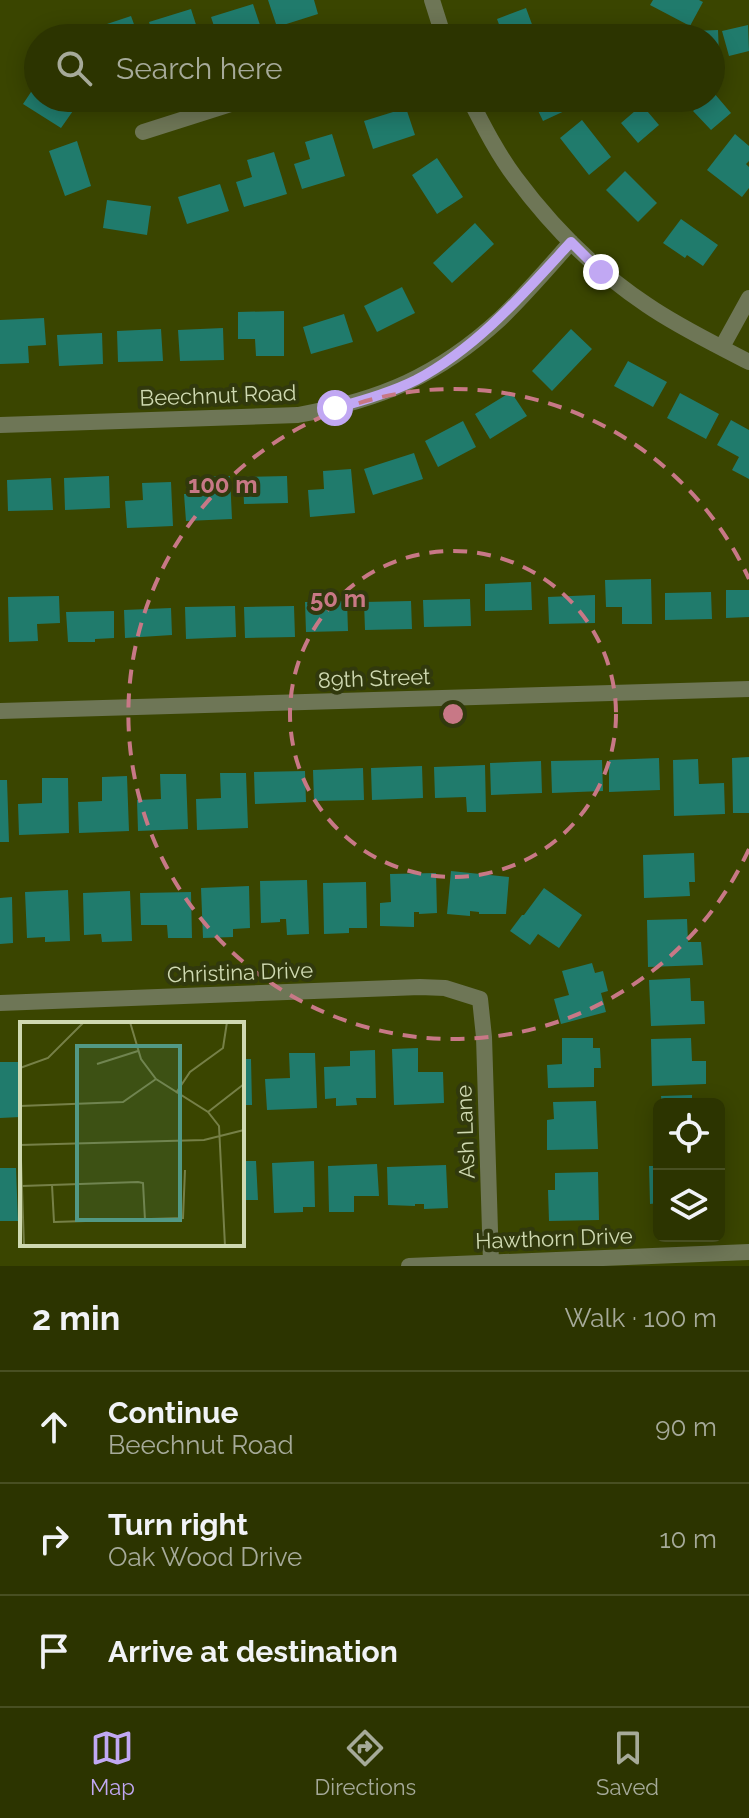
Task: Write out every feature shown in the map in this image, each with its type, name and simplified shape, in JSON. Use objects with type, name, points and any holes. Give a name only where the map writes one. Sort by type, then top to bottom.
[{"type":"street","points":[[432,0],[439,24]]},
{"type":"street","points":[[143,132],[206,112]]},
{"type":"street","points":[[477,112],[516,177],[601,272],[650,307],[749,362]]},
{"type":"street","name":"Beechnut Road","points":[[0,425],[298,415],[371,398],[415,380],[452,358],[500,318],[571,242]]},
{"type":"street","points":[[722,347],[749,298]]},
{"type":"street","name":"89th Street","points":[[0,711],[749,689]]},
{"type":"street","name":"Christina Drive","points":[[0,1003],[420,987],[445,988],[480,999]]},
{"type":"street","name":"Ash Lane","points":[[480,999],[484,1037],[491,1263]]},
{"type":"street","name":"Hawthorn Drive","points":[[409,1266],[749,1252]]},
{"type":"building","points":[[268,0],[314,0],[318,14],[286,24],[276,24]]},
{"type":"building","points":[[653,0],[703,2],[691,24],[650,5]]},
{"type":"building","points":[[253,4],[260,24],[213,24],[211,17]]},
{"type":"building","points":[[526,8],[532,24],[499,24],[497,19]]},
{"type":"building","points":[[191,9],[196,24],[150,24]]},
{"type":"building","points":[[131,16],[134,24],[107,24]]},
{"type":"building","points":[[748,25],[749,51],[729,56],[725,30]]},
{"type":"building","points":[[725,106],[731,113],[711,130],[694,112],[725,112]]},
{"type":"building","points":[[36,112],[72,112],[61,128]]},
{"type":"building","points":[[393,112],[407,112],[415,135],[373,149],[364,121]]},
{"type":"building","points":[[539,112],[562,112],[543,121]]},
{"type":"building","points":[[634,112],[648,112],[659,125],[638,143],[621,123]]},
{"type":"building","points":[[582,120],[611,157],[589,175],[560,138]]},
{"type":"building","points":[[332,134],[345,176],[302,189],[294,164],[310,159],[305,142]]},
{"type":"building","points":[[735,134],[749,146],[749,161],[746,164],[749,167],[749,188],[742,197],[707,170]]},
{"type":"building","points":[[77,141],[91,186],[65,196],[49,151]]},
{"type":"building","points":[[274,152],[287,194],[244,207],[236,182],[252,177],[247,160]]},
{"type":"building","points":[[437,158],[463,197],[437,214],[412,175]]},
{"type":"building","points":[[625,171],[657,203],[638,222],[606,190]]},
{"type":"building","points":[[220,184],[229,211],[187,224],[178,197]]},
{"type":"building","points":[[107,200],[151,206],[147,235],[103,228]]},
{"type":"building","points":[[681,219],[718,245],[703,266],[663,243]]},
{"type":"building","points":[[475,223],[494,244],[452,283],[433,263]]},
{"type":"building","points":[[402,287],[415,313],[377,332],[364,306]]},
{"type":"building","points":[[284,311],[284,356],[256,356],[255,339],[238,339],[238,312]]},
{"type":"building","points":[[344,314],[353,342],[311,354],[303,327]]},
{"type":"building","points":[[44,318],[46,345],[28,346],[29,363],[0,364],[0,320]]},
{"type":"building","points":[[223,328],[224,360],[180,361],[178,330]]},
{"type":"building","points":[[161,329],[163,361],[118,362],[117,331]]},
{"type":"building","points":[[571,329],[592,349],[552,391],[532,371]]},
{"type":"building","points":[[102,333],[103,364],[59,366],[57,335]]},
{"type":"building","points":[[628,361],[667,382],[653,407],[614,386]]},
{"type":"building","points":[[511,392],[527,416],[490,439],[475,414]]},
{"type":"building","points":[[680,393],[719,414],[706,439],[667,418]]},
{"type":"building","points":[[731,420],[749,430],[749,479],[732,470],[739,457],[717,445]]},
{"type":"building","points":[[463,421],[476,447],[438,467],[425,441]]},
{"type":"building","points":[[414,453],[423,479],[373,495],[364,469]]},
{"type":"building","points":[[351,469],[355,513],[310,517],[308,490],[324,489],[323,471]]},
{"type":"building","points":[[109,476],[110,508],[65,510],[64,478]]},
{"type":"building","points":[[230,476],[232,519],[186,521],[184,494],[202,494],[201,477]]},
{"type":"building","points":[[287,476],[288,503],[244,504],[243,477]]},
{"type":"building","points":[[51,478],[53,510],[8,511],[7,480]]},
{"type":"building","points":[[171,482],[173,526],[127,528],[125,501],[143,500],[142,483]]},
{"type":"building","points":[[651,579],[652,624],[622,624],[622,607],[606,607],[605,580]]},
{"type":"building","points":[[531,582],[532,610],[485,611],[485,584]]},
{"type":"building","points":[[726,590],[749,590],[749,617],[726,618]]},
{"type":"building","points":[[711,592],[712,619],[665,620],[665,593]]},
{"type":"building","points":[[595,595],[595,623],[549,624],[548,597]]},
{"type":"building","points":[[59,596],[60,623],[37,624],[38,641],[9,642],[8,597]]},
{"type":"building","points":[[470,599],[471,626],[424,627],[423,600]]},
{"type":"building","points":[[347,601],[348,631],[306,632],[305,602]]},
{"type":"building","points":[[411,601],[412,629],[365,630],[364,602]]},
{"type":"building","points":[[235,606],[236,637],[186,639],[185,607]]},
{"type":"building","points":[[294,606],[295,637],[245,638],[244,607]]},
{"type":"building","points":[[171,608],[172,635],[125,638],[124,610]]},
{"type":"building","points":[[114,611],[114,638],[68,642],[66,612]]},
{"type":"building","points":[[749,757],[749,813],[733,813],[732,758]]},
{"type":"building","points":[[659,758],[660,790],[609,792],[609,760]]},
{"type":"building","points":[[698,759],[699,784],[724,783],[725,814],[674,816],[673,760]]},
{"type":"building","points":[[602,760],[603,791],[552,793],[551,761]]},
{"type":"building","points":[[541,761],[542,793],[491,795],[490,763]]},
{"type":"building","points":[[485,765],[486,812],[467,812],[466,797],[435,798],[434,767]]},
{"type":"building","points":[[422,766],[423,798],[372,800],[371,768]]},
{"type":"building","points":[[363,768],[364,800],[314,801],[313,770]]},
{"type":"building","points":[[305,771],[306,802],[255,804],[254,772]]},
{"type":"building","points":[[220,773],[246,773],[248,828],[197,830],[196,799],[221,798]]},
{"type":"building","points":[[160,774],[186,774],[188,829],[138,831],[137,800],[161,799]]},
{"type":"building","points":[[127,776],[129,831],[79,833],[78,802],[102,801],[102,777]]},
{"type":"building","points":[[42,778],[68,778],[69,833],[19,835],[18,804],[42,803]]},
{"type":"building","points":[[0,780],[7,780],[9,842],[0,842]]},
{"type":"building","points":[[694,853],[695,882],[689,882],[690,896],[644,898],[643,855]]},
{"type":"building","points":[[451,871],[509,877],[506,914],[470,911],[470,916],[447,914]]},
{"type":"building","points":[[436,873],[437,913],[414,912],[414,927],[380,926],[380,903],[391,902],[390,874]]},
{"type":"building","points":[[307,880],[309,934],[287,935],[286,919],[261,923],[260,881]]},
{"type":"building","points":[[366,882],[367,928],[349,928],[349,933],[324,934],[323,883]]},
{"type":"building","points":[[249,886],[250,928],[233,929],[233,937],[203,938],[201,888]]},
{"type":"building","points":[[544,888],[582,915],[559,948],[538,934],[530,945],[510,931]]},
{"type":"building","points":[[68,890],[70,941],[45,942],[45,937],[27,938],[25,892]]},
{"type":"building","points":[[130,891],[132,941],[102,942],[101,934],[84,935],[83,893]]},
{"type":"building","points":[[191,892],[192,938],[168,938],[167,925],[141,925],[140,893]]},
{"type":"building","points":[[12,897],[13,943],[0,944],[0,898]]},
{"type":"building","points":[[687,919],[688,942],[701,942],[703,965],[648,967],[647,920]]},
{"type":"building","points":[[592,963],[595,973],[603,971],[608,991],[601,993],[606,1012],[561,1024],[554,999],[569,995],[562,971]]},
{"type":"building","points":[[690,978],[691,1001],[704,1001],[705,1024],[651,1026],[649,980]]},
{"type":"building","points":[[562,1038],[593,1038],[593,1048],[600,1048],[601,1068],[594,1068],[594,1087],[548,1088],[547,1065],[562,1064]]},
{"type":"building","points":[[691,1038],[692,1061],[706,1061],[706,1084],[652,1086],[651,1039]]},
{"type":"building","points":[[418,1048],[418,1072],[443,1072],[444,1103],[394,1105],[392,1049]]},
{"type":"building","points":[[375,1050],[376,1098],[356,1098],[357,1105],[336,1106],[336,1098],[325,1099],[324,1067],[350,1066],[350,1051]]},
{"type":"building","points":[[289,1053],[315,1053],[317,1108],[267,1110],[265,1079],[290,1078]]},
{"type":"building","points":[[244,1059],[251,1059],[252,1105],[244,1105]]},
{"type":"building","points":[[0,1062],[18,1062],[20,1117],[0,1118]]},
{"type":"building","points":[[692,1095],[692,1098],[661,1098]]},
{"type":"building","points":[[596,1101],[598,1149],[547,1150],[547,1120],[554,1119],[553,1102]]},
{"type":"building","points":[[244,1161],[256,1161],[258,1200],[244,1200]]},
{"type":"building","points":[[314,1161],[315,1207],[303,1207],[303,1212],[274,1213],[272,1163]]},
{"type":"building","points":[[377,1164],[379,1196],[354,1196],[354,1212],[329,1212],[328,1166]]},
{"type":"building","points":[[446,1165],[448,1208],[424,1209],[424,1204],[388,1205],[387,1167]]},
{"type":"building","points":[[649,1166],[653,1166],[653,1204],[650,1204]]},
{"type":"building","points":[[0,1168],[16,1168],[18,1221],[0,1221]]},
{"type":"building","points":[[598,1172],[599,1220],[549,1221],[548,1190],[555,1190],[555,1173]]},
{"type":"route","points":[[335,408],[371,398],[415,380],[452,358],[500,318],[571,242],[601,272]]}]
